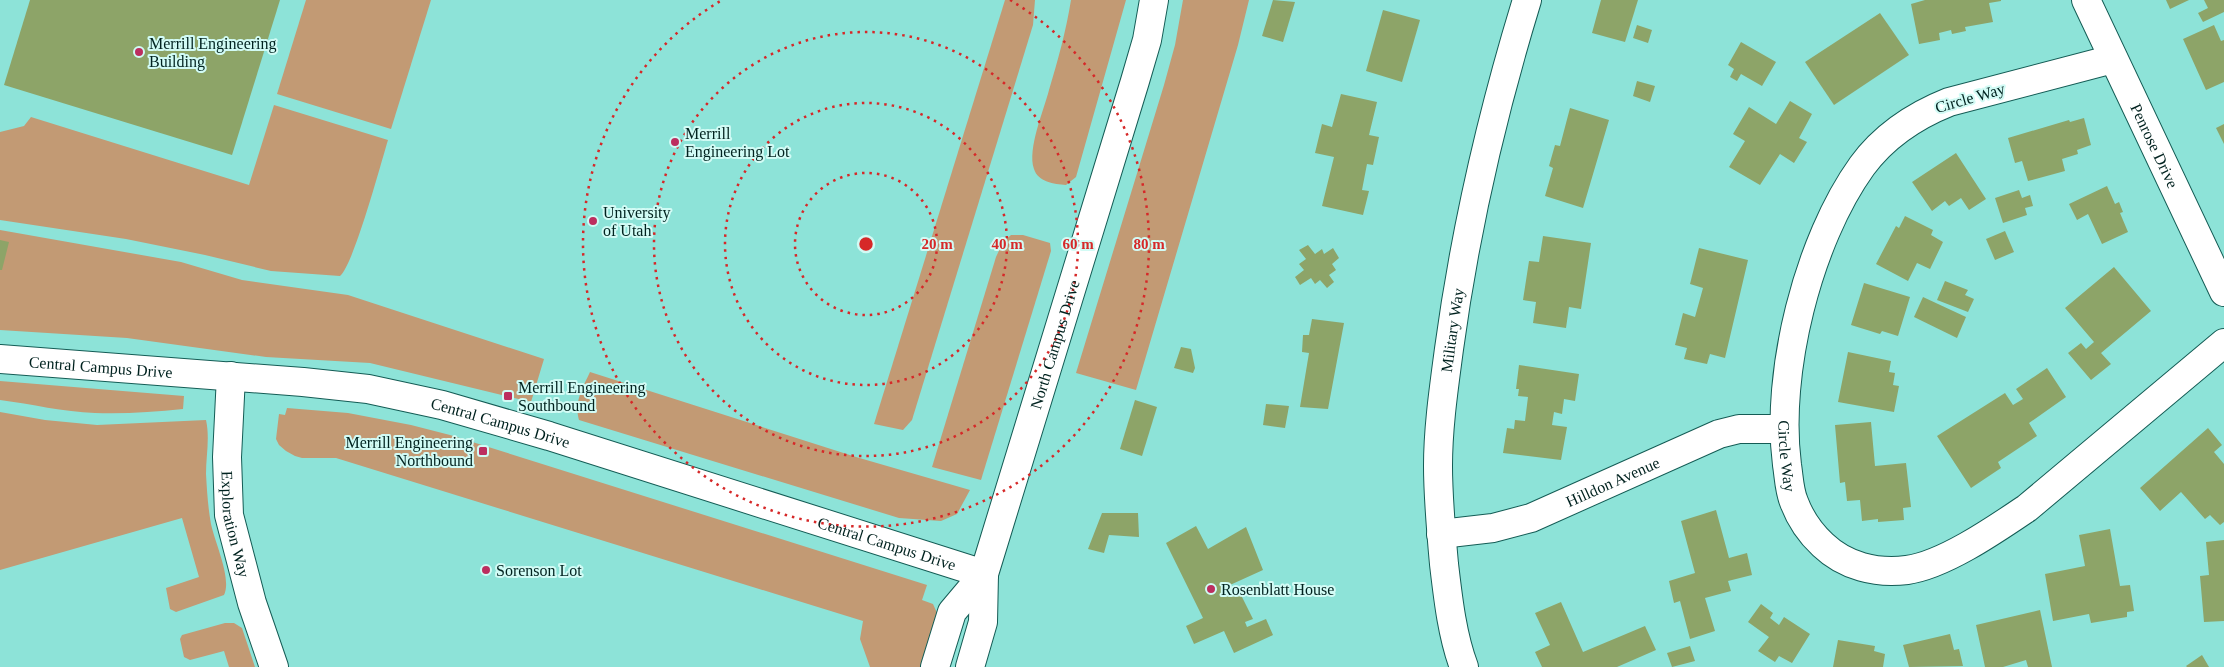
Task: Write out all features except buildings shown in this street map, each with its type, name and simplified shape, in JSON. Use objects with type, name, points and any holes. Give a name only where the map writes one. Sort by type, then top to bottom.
[{"type":"street","name":"North Campus Drive","points":[[970,667],[983,622],[984,574],[1135,81],[1147,40],[1154,0]]},
{"type":"street","name":"Military Way","points":[[1464,667],[1449,605],[1441,534],[1438,464],[1445,380],[1454,312],[1481,172],[1506,69],[1528,0]]},
{"type":"street","name":"Penrose Drive","points":[[2086,0],[2224,292]]},
{"type":"street","name":"Circle Way","points":[[2113,59],[1948,102],[1926,111],[1904,124],[1882,143],[1862,166],[1844,194],[1815,258],[1794,333],[1788,374],[1784,429],[1786,457],[1793,500],[1802,520],[1815,537],[1829,551],[1846,562],[1886,572],[1908,570],[1931,563],[2000,527],[2027,508],[2224,343]]},
{"type":"street","name":"Central Campus Drive","points":[[0,359],[231,376],[368,389],[442,406],[549,436],[984,574]]},
{"type":"street","name":"Exploration Way","points":[[231,376],[227,457],[229,515],[252,602],[274,667]]},
{"type":"street","name":"Hilldon Avenue","points":[[1441,534],[1493,528],[1531,518],[1720,434],[1739,429],[1784,429]]},
{"type":"street","name":"North Campus Drive","points":[[935,667],[952,612],[984,574]]},
{"type":"shaded area","points":[[306,0],[431,0],[391,129],[277,94]]},
{"type":"shaded area","points":[[1005,0],[1035,0],[1033,25],[912,420],[903,430],[874,424]]},
{"type":"shaded area","points":[[1071,0],[1126,0],[1076,177],[1066,185],[1043,180],[1036,173],[1032,161],[1034,140],[1062,45]]},
{"type":"shaded area","points":[[1183,0],[1249,0],[1238,45],[1136,390],[1076,373],[1164,85],[1175,45]]},
{"type":"shaded area","points":[[274,105],[388,140],[359,234],[346,268],[340,276],[271,271],[126,239],[0,220],[0,132],[24,126],[31,117],[249,185]]},
{"type":"shaded area","points":[[0,230],[181,262],[242,280],[348,295],[544,359],[531,402],[370,363],[266,357],[127,338],[0,330]]},
{"type":"shaded area","points":[[1011,235],[1023,235],[1050,243],[1051,251],[981,480],[932,467],[996,257],[1003,242]]},
{"type":"shaded area","points":[[590,372],[856,457],[970,490],[957,514],[941,521],[899,518],[579,420],[578,401]]},
{"type":"shaded area","points":[[0,381],[184,396],[183,409],[117,413],[59,410],[0,400]]},
{"type":"shaded area","points":[[287,408],[348,413],[411,425],[450,435],[927,585],[922,600],[933,604],[938,615],[922,667],[870,667],[860,639],[863,621],[336,458],[302,458],[295,456],[279,445],[276,439],[279,414],[285,415]]},
{"type":"shaded area","points":[[0,412],[45,420],[97,425],[206,420],[208,440],[206,474],[208,506],[226,580],[224,595],[176,612],[170,609],[166,588],[199,577],[182,518],[0,570]]},
{"type":"shaded area","points":[[225,623],[234,623],[242,628],[255,667],[229,667],[224,651],[190,660],[184,657],[180,639],[182,635]]},
{"type":"place","name":"Merrill Engineering Building","points":[[139,52]]},
{"type":"place","name":"Merrill Engineering Lot","points":[[675,142]]},
{"type":"place","name":"University of Utah","points":[[593,221]]},
{"type":"place","name":"Merrill Engineering Southbound","points":[[508,396]]},
{"type":"place","name":"Merrill Engineering Northbound","points":[[483,451]]},
{"type":"place","name":"Sorenson Lot","points":[[486,570]]},
{"type":"place","name":"Rosenblatt House","points":[[1211,589]]}]
